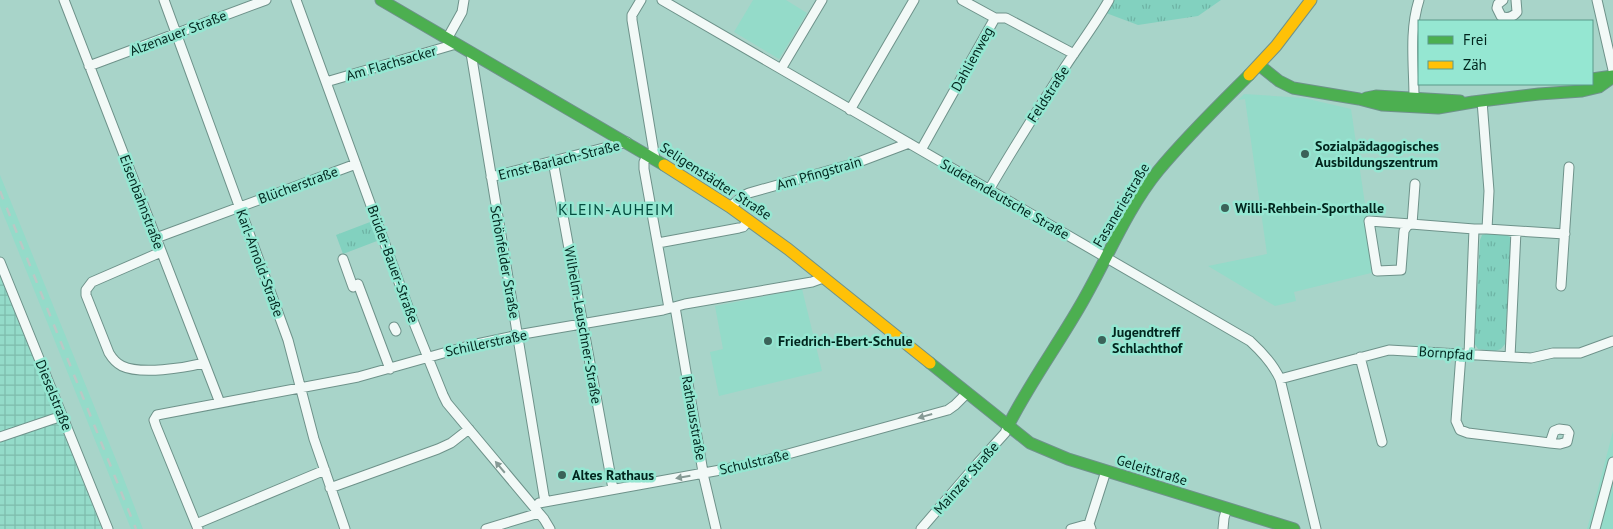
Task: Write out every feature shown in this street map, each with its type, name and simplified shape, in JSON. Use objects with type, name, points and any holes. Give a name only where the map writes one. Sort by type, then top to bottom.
[{"type":"main road","name":"Seligenstädter Straße","points":[[381,0],[652,156],[730,207],[824,278],[1008,426]]},
{"type":"main road","name":"Fasaneriestraße","points":[[1008,426],[1093,284],[1136,204],[1157,172],[1286,35],[1311,0]]},
{"type":"main road","points":[[1259,65],[1279,81],[1293,88],[1359,99],[1376,96],[1414,103],[1445,99],[1477,101],[1582,91],[1599,87],[1613,77]]},
{"type":"main road","points":[[1593,79],[1613,77]]},
{"type":"main road","points":[[1556,92],[1574,85]]},
{"type":"main road","name":"Geleitstraße","points":[[1008,426],[1030,443],[1044,450],[1294,529]]},
{"type":"street","name":"Eisenbahnstraße","points":[[64,0],[220,403]]},
{"type":"street","name":"Karl-Arnold-Straße","points":[[164,0],[288,340],[314,439],[345,529]]},
{"type":"street","name":"Alzenauer Straße","points":[[89,66],[266,0]]},
{"type":"street","name":"Brüder-Bauer-Straße","points":[[296,0],[356,164],[383,249],[445,398],[550,529]]},
{"type":"street","points":[[452,42],[464,0]]},
{"type":"street","name":"Rathausstraße","points":[[641,0],[632,15],[632,20],[652,156],[644,162],[644,169],[703,473],[716,529]]},
{"type":"street","name":"Sudetendeutsche Straße","points":[[662,0],[1250,341],[1265,356],[1280,380],[1316,529]]},
{"type":"street","points":[[676,8],[682,0]]},
{"type":"street","points":[[782,69],[822,0]]},
{"type":"street","points":[[850,110],[914,0]]},
{"type":"street","points":[[962,0],[995,18]]},
{"type":"street","name":"Feldstraße","points":[[989,190],[1027,125],[1095,25],[1109,0]]},
{"type":"street","points":[[1414,103],[1414,16],[1419,0]]},
{"type":"street","points":[[1503,0],[1498,4],[1497,8],[1501,16],[1506,17],[1515,15],[1517,12],[1516,0]]},
{"type":"street","points":[[1597,0],[1613,70]]},
{"type":"street","name":"Dahlienweg","points":[[921,150],[995,18],[1006,18],[1074,54]]},
{"type":"street","name":"Am Flachsacker","points":[[326,82],[452,42]]},
{"type":"street","name":"Schönfelder Straße","points":[[471,53],[545,502]]},
{"type":"street","points":[[1477,101],[1489,191],[1487,229]]},
{"type":"street","name":"Ernst-Barlach-Straße","points":[[491,177],[626,142]]},
{"type":"street","name":"Am Pfingstrain","points":[[730,207],[749,193],[856,163],[909,143]]},
{"type":"street","name":"Wilhelm-Leuschner-Straße","points":[[553,161],[583,324],[617,488]]},
{"type":"street","name":"Blücherstraße","points":[[156,238],[356,164]]},
{"type":"street","points":[[1561,286],[1569,167]]},
{"type":"street","points":[[1415,184],[1411,224],[1404,231],[1401,270],[1377,271],[1369,221],[1411,224],[1474,229],[1565,234]]},
{"type":"street","points":[[658,244],[739,228],[749,220]]},
{"type":"street","points":[[1474,229],[1465,355],[1456,421],[1460,430],[1468,433],[1550,443]]},
{"type":"street","points":[[1510,357],[1516,231]]},
{"type":"street","points":[[161,252],[92,282],[86,290],[86,296],[108,353],[119,364],[137,369],[172,369],[204,363]]},
{"type":"street","points":[[343,258],[353,286],[361,283],[378,327],[390,369]]},
{"type":"street","name":"Dieselstraße","points":[[0,262],[3,276],[108,529]]},
{"type":"street","name":"Schillerstraße","points":[[197,526],[154,420],[157,415],[390,369],[458,348],[812,282],[824,278]]},
{"type":"street","name":"Bornpfad","points":[[1280,380],[1360,357],[1395,350],[1531,358],[1554,353],[1580,353],[1613,341]]},
{"type":"street","points":[[1360,357],[1382,442]]},
{"type":"street","name":"Schulstraße","points":[[531,504],[766,460],[948,410],[955,406],[967,393]]},
{"type":"street","points":[[0,437],[62,416]]},
{"type":"street","name":"Mainzer Straße","points":[[921,529],[1005,433],[1008,426]]},
{"type":"street","points":[[330,488],[438,449],[451,443],[469,429]]},
{"type":"street","points":[[1595,529],[1613,462]]},
{"type":"street","points":[[197,526],[325,470]]},
{"type":"street","points":[[1071,529],[1090,527],[1106,471]]},
{"type":"street","points":[[1223,529],[1227,508]]},
{"type":"street","points":[[486,529],[539,513]]},
{"type":"shaded area","points":[[753,0],[786,0],[807,13],[779,59],[734,32]]},
{"type":"shaded area","points":[[1244,94],[1304,98],[1351,109],[1375,272],[1294,292],[1296,301],[1275,306],[1208,266],[1267,254],[1245,99],[1238,100]]},
{"type":"shaded area","points":[[0,175],[143,529],[131,529],[0,206]]},
{"type":"shaded area","points":[[0,276],[102,529],[0,529]]},
{"type":"shaded area","name":"Friedrich-Ebert-Schule","points":[[802,289],[822,371],[719,396],[710,352],[723,349],[715,306]]},
{"type":"shaded area","points":[[1613,431],[1613,529],[1587,529],[1592,512]]},
{"type":"green space","points":[[1114,0],[1221,0],[1198,16],[1138,25],[1106,13]]},
{"type":"green space","points":[[370,222],[377,241],[343,254],[336,235]]},
{"type":"green space","points":[[1489,233],[1506,235],[1510,237],[1511,242],[1505,344],[1501,349],[1495,351],[1478,349],[1474,343],[1480,240],[1482,235]]},
{"type":"railway","points":[[0,191],[136,529]]},
{"type":"traffic: fast","points":[[381,0],[664,165]]},
{"type":"traffic: fast","points":[[1259,65],[1279,81],[1293,88],[1359,99],[1382,105],[1438,108],[1539,94],[1582,91],[1599,87],[1613,77]]},
{"type":"traffic: fast","points":[[1008,426],[1084,299],[1127,217],[1147,186],[1202,122],[1249,75]]},
{"type":"traffic: fast","points":[[1593,79],[1613,76]]},
{"type":"traffic: fast","points":[[1366,98],[1376,96],[1460,101]]},
{"type":"traffic: fast","points":[[930,363],[1030,443],[1068,459],[1294,529]]},
{"type":"traffic: slow","points":[[1249,75],[1276,46],[1311,0]]},
{"type":"traffic: slow","points":[[664,165],[730,207],[788,249],[930,363]]},
{"type":"place","name":"Sozialpädagogisches Ausbildungszentrum","points":[[1305,154]]},
{"type":"place","name":"Willi-Rehbein-Sporthalle","points":[[1225,208]]},
{"type":"place","name":"Jugendtreff Schlachthof","points":[[1102,340]]},
{"type":"place","name":"Friedrich-Ebert-Schule","points":[[768,341]]},
{"type":"place","name":"Altes Rathaus","points":[[562,475]]},
{"type":"district","name":"KLEIN-AUHEIM","points":[[616,209]]}]
